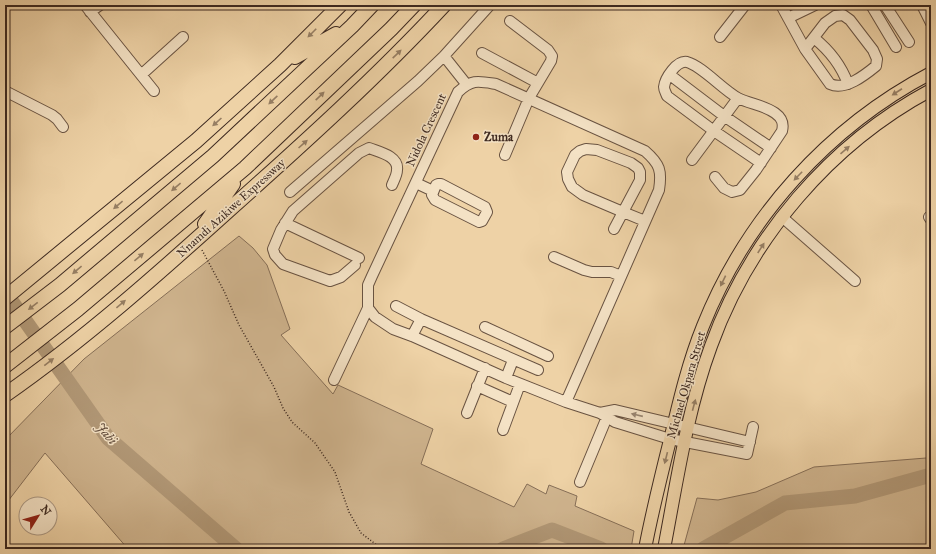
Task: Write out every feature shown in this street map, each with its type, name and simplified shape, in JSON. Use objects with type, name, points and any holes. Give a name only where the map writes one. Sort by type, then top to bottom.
[{"type":"highway","points":[[5,298],[196,141],[280,65],[340,5]]},
{"type":"highway","points":[[5,327],[60,285],[213,156],[352,26],[372,5]]},
{"type":"highway","name":"Nnamdi Azikiwe Expressway","points":[[5,366],[78,309],[245,168],[386,34],[414,5]]},
{"type":"highway","name":"Nnamdi Azikiwe Expressway","points":[[5,395],[91,329],[194,242],[317,131],[409,43],[444,5]]},
{"type":"highway","points":[[280,65],[352,26]]},
{"type":"highway","points":[[194,242],[245,168]]},
{"type":"main road","name":"Michael Okpara Street","points":[[645,549],[670,439],[692,355],[702,327],[726,275],[758,224],[786,188],[831,143],[878,106],[931,73]]},
{"type":"main road","name":"Michael Okpara Street","points":[[664,549],[680,460],[704,370],[718,327],[741,280],[782,217],[800,194],[819,175],[855,142],[908,103],[931,90]]},
{"type":"street","points":[[100,5],[87,9],[154,91]]},
{"type":"street","points":[[290,192],[418,81],[444,56],[490,5]]},
{"type":"street","points":[[720,37],[745,5]]},
{"type":"street","points":[[781,5],[806,50],[830,84],[834,86],[848,84],[876,66],[877,59],[873,50],[850,20],[843,15],[835,16],[825,22],[806,50]]},
{"type":"street","points":[[788,18],[815,5]]},
{"type":"street","points":[[871,5],[896,47]]},
{"type":"street","points":[[885,5],[909,42]]},
{"type":"street","points":[[922,5],[931,23]]},
{"type":"street","points":[[505,155],[529,98],[551,61],[552,56],[548,50],[510,21]]},
{"type":"street","points":[[142,75],[183,37]]},
{"type":"street","points":[[814,38],[823,45],[838,64],[848,84]]},
{"type":"street","points":[[482,53],[538,83]]},
{"type":"street","points":[[444,56],[467,85],[477,81],[496,84],[529,98],[645,151],[655,160],[660,168],[659,190],[566,402]]},
{"type":"street","points":[[715,177],[724,188],[732,192],[740,190],[761,163],[771,148],[782,131],[783,124],[781,119],[775,113],[761,106],[738,98],[688,62],[684,62],[677,66],[665,82],[664,89],[667,96],[714,131],[761,163]]},
{"type":"street","points":[[670,74],[724,116],[771,148]]},
{"type":"street","name":"Nidola Crescent","points":[[368,308],[368,285],[458,92],[467,85]]},
{"type":"street","points":[[5,92],[52,115],[63,127]]},
{"type":"street","points":[[692,160],[738,98]]},
{"type":"street","points":[[285,223],[357,261],[341,277],[330,281],[283,264],[275,256],[273,248],[285,223],[293,211],[359,153],[369,148],[388,155],[396,162],[397,169],[392,185]]},
{"type":"street","points":[[614,229],[623,212],[640,180],[640,172],[638,168],[631,163],[596,150],[580,151],[575,155],[567,172],[568,179],[572,187],[583,195],[623,212],[645,221]]},
{"type":"street","points":[[416,183],[433,191]]},
{"type":"street","points":[[441,184],[485,207],[487,212],[482,221],[479,222],[435,200],[432,195],[433,191],[436,186],[441,184]]},
{"type":"street","points":[[782,217],[855,281]]},
{"type":"street","points":[[554,257],[584,270],[592,272],[611,272],[621,276]]},
{"type":"street","points":[[396,306],[421,319],[538,370]]},
{"type":"street","points":[[334,380],[368,308],[375,317],[393,329],[520,384],[604,415],[615,422],[685,443],[747,454],[753,427]]},
{"type":"street","points":[[412,336],[421,319]]},
{"type":"street","points":[[485,327],[548,356]]},
{"type":"street","points":[[506,378],[518,341]]},
{"type":"street","points":[[467,413],[485,368]]},
{"type":"street","points":[[503,430],[520,384]]},
{"type":"street","points":[[478,386],[513,402]]},
{"type":"street","points":[[580,482],[604,415],[615,410],[750,442]]},
{"type":"path","points":[[194,242],[224,291],[239,325],[274,387],[283,408],[292,422],[315,443],[335,472],[349,512],[361,533],[378,546],[385,549]]},
{"type":"shaded area","points":[[239,236],[253,248],[267,265],[290,329],[281,335],[333,394],[338,385],[433,429],[421,464],[514,507],[527,484],[546,494],[549,485],[577,496],[575,506],[634,531],[631,549],[128,549],[45,453],[5,505],[5,440],[84,359]]},
{"type":"shaded area","points":[[931,455],[931,549],[683,549],[697,498],[718,500],[756,492],[814,467],[926,458]]},
{"type":"waterway","name":"Jabi","points":[[5,292],[108,438],[236,549]]},
{"type":"waterway","points":[[703,549],[785,503],[855,496],[931,475]]},
{"type":"waterway","points":[[503,549],[552,530],[601,549]]},
{"type":"place","name":"Zuma","points":[[476,137]]}]
